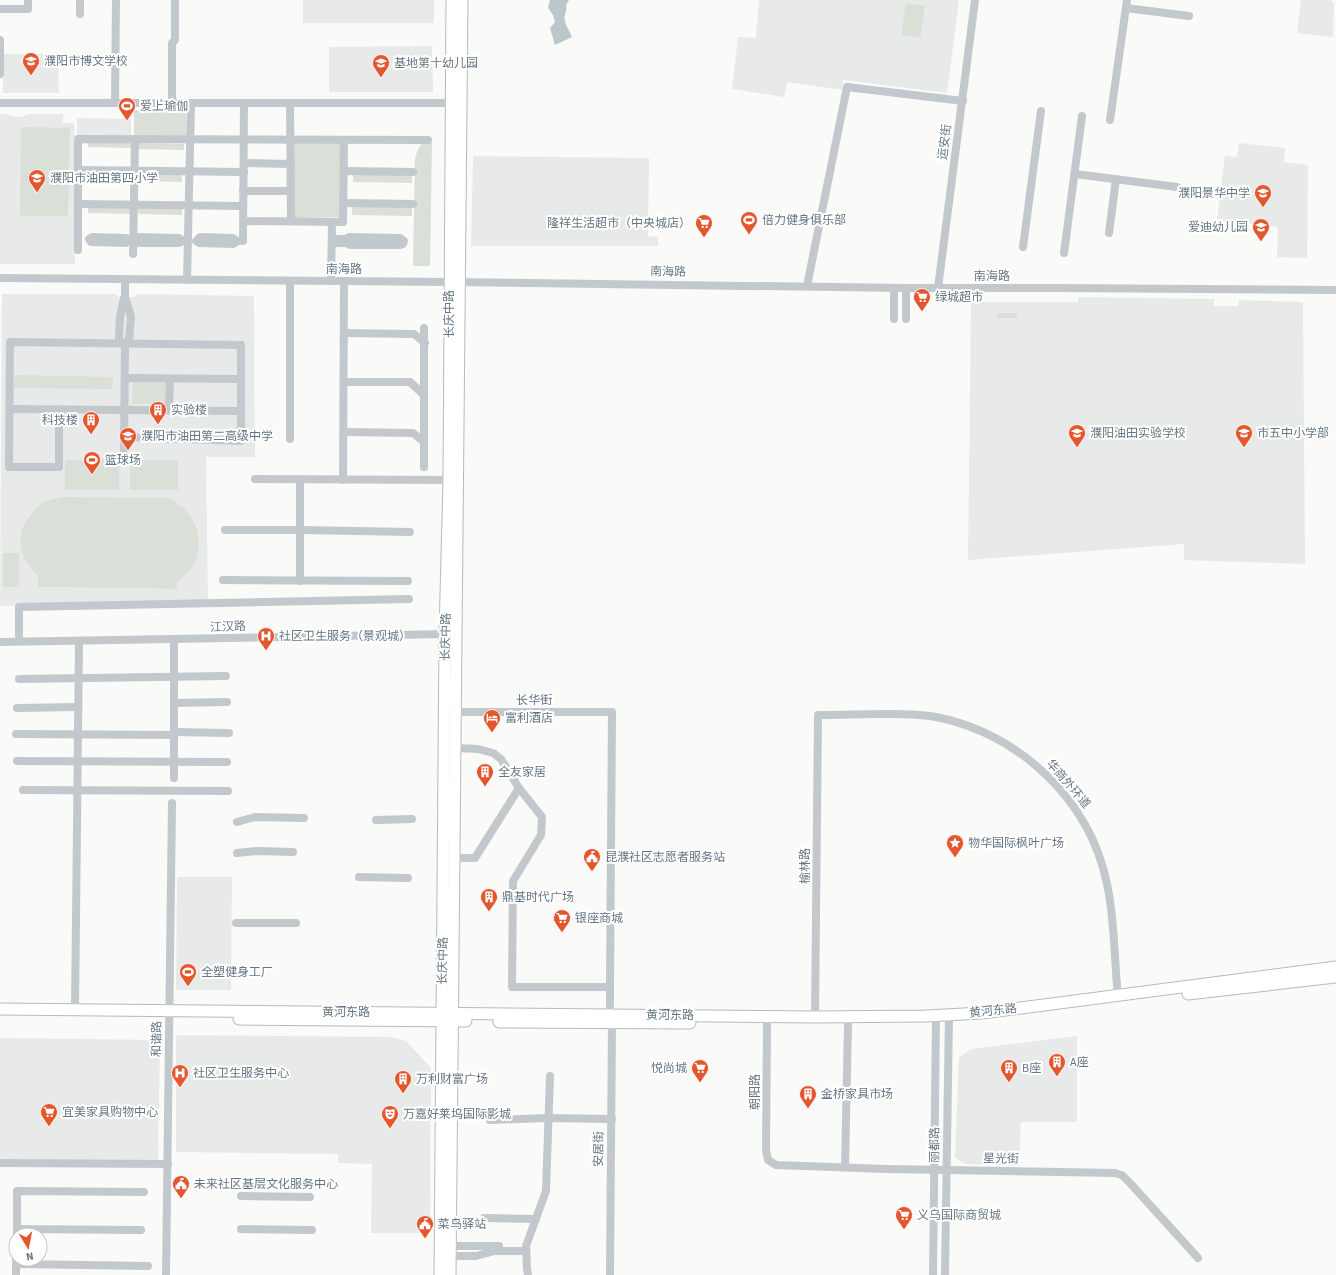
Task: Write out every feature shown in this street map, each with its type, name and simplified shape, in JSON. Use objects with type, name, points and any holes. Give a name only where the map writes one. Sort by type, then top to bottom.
[{"type":"main road","name":"长庆中路","points":[[450,1275],[448,1017],[454,282],[452,0]]},
{"type":"main road","name":"长庆中路","points":[[449,858],[456,712],[451,634],[449,480],[462,0]]},
{"type":"main road","name":"黄河东路","points":[[448,1017],[612,1023],[767,1024],[848,1024],[936,1020],[1336,967]]},
{"type":"main road","name":"黄河东路","points":[[948,1019],[997,1019],[1198,992],[1336,977]]},
{"type":"main road","name":"黄河东路","points":[[0,1009],[76,1010],[169,1015]]},
{"type":"main road","name":"黄河东路","points":[[0,1017],[169,1015],[815,1017],[936,1020]]},
{"type":"main road","name":"长庆中路","points":[[440,1275],[448,1017]]},
{"type":"street","points":[[0,8],[28,9],[28,0]]},
{"type":"street","points":[[80,0],[80,14]]},
{"type":"street","points":[[115,103],[116,0]]},
{"type":"street","points":[[172,103],[172,43],[175,40],[175,0]]},
{"type":"street","name":"运安街","points":[[938,288],[975,0]]},
{"type":"street","points":[[1110,120],[1126,4],[1189,16]]},
{"type":"street","points":[[0,40],[0,74]]},
{"type":"street","points":[[806,286],[847,87],[962,101]]},
{"type":"street","points":[[0,103],[452,102]]},
{"type":"street","points":[[187,280],[185,241],[189,205],[191,103]]},
{"type":"street","points":[[78,239],[89,239],[91,242],[126,242],[133,240],[139,243],[179,243],[185,241],[196,241],[199,244],[233,244],[237,241],[243,241],[244,103]]},
{"type":"street","points":[[290,103],[291,222]]},
{"type":"street","points":[[1023,247],[1041,111]]},
{"type":"street","points":[[1064,253],[1082,116]]},
{"type":"street","points":[[78,250],[78,139],[428,140]]},
{"type":"street","points":[[133,254],[135,139]]},
{"type":"street","points":[[243,221],[343,222],[344,140]]},
{"type":"street","points":[[78,170],[190,171],[291,164]]},
{"type":"street","points":[[344,171],[413,172]]},
{"type":"street","points":[[1075,174],[1177,187]]},
{"type":"street","points":[[1109,233],[1116,179]]},
{"type":"street","points":[[243,191],[291,191]]},
{"type":"street","points":[[344,202],[413,204]]},
{"type":"street","points":[[78,204],[243,206]]},
{"type":"street","points":[[331,281],[332,222]]},
{"type":"street","points":[[332,241],[346,241],[350,245],[400,245],[404,241],[400,238],[349,237],[346,241]]},
{"type":"street","name":"南海路","points":[[0,278],[894,288],[1336,290]]},
{"type":"street","points":[[124,455],[125,344],[129,340],[130,317],[125,297],[125,279]]},
{"type":"street","points":[[290,281],[290,438]]},
{"type":"street","points":[[343,480],[344,282]]},
{"type":"street","points":[[894,288],[894,319]]},
{"type":"street","points":[[906,288],[906,319]]},
{"type":"street","points":[[424,328],[424,466]]},
{"type":"street","points":[[344,333],[414,334],[425,343]]},
{"type":"street","points":[[60,409],[59,467],[9,467],[10,342],[241,345],[241,441],[124,437]]},
{"type":"street","points":[[124,378],[240,379]]},
{"type":"street","points":[[169,410],[170,379]]},
{"type":"street","points":[[344,382],[410,382],[424,394]]},
{"type":"street","points":[[10,409],[240,411]]},
{"type":"street","points":[[344,432],[413,433],[424,442]]},
{"type":"street","points":[[255,479],[449,480]]},
{"type":"street","points":[[300,479],[300,581]]},
{"type":"street","points":[[225,530],[410,532]]},
{"type":"street","points":[[223,580],[408,581]]},
{"type":"street","points":[[20,641],[19,608],[409,598]]},
{"type":"street","name":"江汉路","points":[[0,642],[451,634]]},
{"type":"street","points":[[174,640],[174,778]]},
{"type":"street","points":[[76,1010],[79,641]]},
{"type":"street","points":[[19,679],[226,676]]},
{"type":"street","points":[[174,703],[227,702]]},
{"type":"street","points":[[17,708],[78,707]]},
{"type":"street","name":"长华街","points":[[456,712],[612,712],[610,987]]},
{"type":"street","name":"华商外环道","points":[[818,715],[903,714],[934,717],[964,724],[991,736],[1035,764],[1071,802],[1086,827],[1101,862],[1111,910],[1118,996]]},
{"type":"street","name":"榆林路","points":[[815,1017],[818,715]]},
{"type":"street","points":[[16,734],[229,733]]},
{"type":"street","points":[[455,748],[478,749],[493,753],[501,759],[519,788],[542,817],[542,829],[538,841],[513,881],[512,987],[610,987],[610,1006]]},
{"type":"street","points":[[17,761],[227,762]]},
{"type":"street","points":[[449,858],[475,858],[519,788]]},
{"type":"street","points":[[24,790],[228,791]]},
{"type":"street","name":"和谐路","points":[[166,1275],[172,803]]},
{"type":"street","points":[[237,822],[256,817],[304,818]]},
{"type":"street","points":[[376,820],[412,820]]},
{"type":"street","points":[[237,853],[257,851],[293,852]]},
{"type":"street","points":[[359,877],[408,878]]},
{"type":"street","points":[[236,923],[296,923]]},
{"type":"street","name":"丽都路","points":[[945,1275],[948,1019]]},
{"type":"street","name":"丽都路","points":[[932,1275],[936,1020]]},
{"type":"street","name":"安居街","points":[[610,1275],[612,1023]]},
{"type":"street","name":"朝阳路","points":[[767,1024],[766,1150],[768,1160]]},
{"type":"street","points":[[845,1167],[848,1024]]},
{"type":"street","points":[[528,1275],[526,1249],[546,1191],[550,1076]]},
{"type":"street","points":[[490,1120],[548,1118],[612,1119]]},
{"type":"street","name":"星光街","points":[[768,1160],[776,1165],[1103,1173],[1122,1175],[1198,1258]]},
{"type":"street","points":[[0,1163],[168,1164]]},
{"type":"street","points":[[17,1227],[17,1191],[144,1192]]},
{"type":"street","points":[[241,1196],[310,1197]]},
{"type":"street","points":[[484,1218],[536,1219]]},
{"type":"street","points":[[241,1229],[312,1230]]},
{"type":"street","points":[[48,1232],[141,1230]]},
{"type":"street","points":[[450,1251],[476,1256],[495,1250],[526,1249]]},
{"type":"street","points":[[48,1262],[148,1266]]},
{"type":"shaded area","points":[[303,0],[434,0],[434,23],[303,23]]},
{"type":"shaded area","points":[[550,0],[569,0],[566,5],[565,19],[566,25],[572,37],[555,45],[550,28],[555,22],[553,15],[548,8]]},
{"type":"shaded area","points":[[759,0],[959,0],[947,93],[843,80],[842,90],[787,82],[784,97],[732,89],[738,37],[756,38]]},
{"type":"shaded area","points":[[1301,0],[1331,0],[1334,4],[1333,37],[1297,33]]},
{"type":"shaded area","points":[[906,3],[925,6],[920,38],[901,35]]},
{"type":"shaded area","name":"基地第十幼儿园","points":[[432,46],[433,92],[329,92],[329,47]]},
{"type":"shaded area","name":"濮阳市博文学校","points":[[3,54],[48,54],[48,60],[58,60],[59,93],[3,93]]},
{"type":"shaded area","points":[[134,110],[186,111],[186,137],[134,138]]},
{"type":"shaded area","name":"濮阳市油田第四小学","points":[[0,114],[23,117],[27,114],[63,114],[63,123],[74,123],[75,264],[0,264]]},
{"type":"shaded area","points":[[77,118],[131,119],[131,137],[77,137]]},
{"type":"shaded area","points":[[21,127],[70,128],[68,216],[20,216]]},
{"type":"shaded area","points":[[88,142],[132,143],[132,148],[88,147]]},
{"type":"shaded area","points":[[293,142],[341,142],[341,217],[293,218]]},
{"type":"shaded area","points":[[425,142],[432,142],[430,266],[413,266],[415,159],[418,149]]},
{"type":"shaded area","points":[[139,143],[184,144],[184,150],[139,149]]},
{"type":"shaded area","name":"濮阳景华中学","points":[[1239,143],[1285,148],[1284,162],[1308,165],[1307,258],[1277,257],[1278,227],[1217,220],[1225,156],[1237,157]]},
{"type":"shaded area","points":[[473,156],[649,158],[648,236],[658,237],[658,246],[471,246]]},
{"type":"shaded area","points":[[88,172],[132,173],[132,181],[88,181]]},
{"type":"shaded area","points":[[138,173],[182,174],[182,182],[138,181]]},
{"type":"shaded area","points":[[353,173],[412,174],[412,183],[353,182]]},
{"type":"shaded area","points":[[88,205],[132,206],[131,214],[88,213]]},
{"type":"shaded area","points":[[138,206],[182,207],[182,215],[138,214]]},
{"type":"shaded area","points":[[352,206],[412,207],[412,216],[352,215]]},
{"type":"shaded area","name":"濮阳市油田第二高级中学","points":[[2,294],[115,294],[118,297],[134,297],[138,294],[254,296],[255,457],[206,457],[208,600],[0,606]],"holes":[[[198,534],[198,551],[191,569],[177,582],[177,589],[38,587],[38,576]]]},
{"type":"shaded area","points":[[1078,297],[1214,299],[1214,306],[1238,306],[1239,300],[1303,302],[1305,564],[1184,560],[1184,544],[968,560],[971,302],[1078,302]]},
{"type":"shaded area","points":[[997,313],[1017,313],[1017,318],[997,318]]},
{"type":"shaded area","points":[[15,375],[113,377],[112,389],[14,388]]},
{"type":"shaded area","points":[[133,382],[167,383],[167,404],[132,404]]},
{"type":"shaded area","name":"篮球场","points":[[65,460],[119,460],[119,490],[65,490]]},
{"type":"shaded area","name":"篮球场","points":[[130,460],[178,460],[178,490],[130,490]]},
{"type":"shaded area","points":[[62,497],[170,498],[187,512],[197,529],[197,557],[190,571],[177,582],[177,589],[38,587],[38,576],[31,568],[22,552],[21,536],[23,527],[39,505]]},
{"type":"shaded area","points":[[3,553],[19,553],[19,587],[3,587]]},
{"type":"shaded area","points":[[177,877],[232,877],[231,990],[176,990]]},
{"type":"shaded area","points":[[176,1035],[390,1037],[406,1041],[431,1068],[430,1233],[371,1233],[372,1164],[338,1163],[338,1154],[176,1152]]},
{"type":"shaded area","points":[[1077,1036],[1077,1122],[1021,1122],[1019,1166],[965,1164],[955,1157],[959,1058],[971,1049]]},
{"type":"shaded area","points":[[0,1038],[160,1040],[158,1164],[0,1164]]},
{"type":"place","name":"濮阳市博文学校","points":[[31,76]]},
{"type":"place","name":"基地第十幼儿园","points":[[381,78]]},
{"type":"place","name":"爱上瑜伽","points":[[127,121]]},
{"type":"place","name":"濮阳市油田第四小学","points":[[37,193]]},
{"type":"place","name":"濮阳景华中学","points":[[1263,208]]},
{"type":"place","name":"倍力健身俱乐部","points":[[749,235]]},
{"type":"place","name":"隆祥生活超市（中央城店）","points":[[704,238]]},
{"type":"place","name":"爱迪幼儿园","points":[[1261,242]]},
{"type":"place","name":"绿城超市","points":[[922,312]]},
{"type":"place","name":"实验楼","points":[[158,425]]},
{"type":"place","name":"科技楼","points":[[91,435]]},
{"type":"place","name":"濮阳油田实验学校","points":[[1077,448]]},
{"type":"place","name":"市五中小学部","points":[[1244,448]]},
{"type":"place","name":"濮阳市油田第二高级中学","points":[[128,451]]},
{"type":"place","name":"篮球场","points":[[92,475]]},
{"type":"place","name":"社区卫生服务（景观城）","points":[[266,651]]},
{"type":"place","name":"富利酒店","points":[[492,733]]},
{"type":"place","name":"全友家居","points":[[485,787]]},
{"type":"place","name":"物华国际枫叶广场","points":[[955,858]]},
{"type":"place","name":"昆濮社区志愿者服务站","points":[[592,872]]},
{"type":"place","name":"鼎基时代广场","points":[[489,912]]},
{"type":"place","name":"银座商城","points":[[562,933]]},
{"type":"place","name":"全塑健身工厂","points":[[188,987]]},
{"type":"place","name":"A座","points":[[1057,1077]]},
{"type":"place","name":"悦尚城","points":[[700,1083]]},
{"type":"place","name":"B座","points":[[1009,1083]]},
{"type":"place","name":"社区卫生服务中心","points":[[180,1088]]},
{"type":"place","name":"万利财富广场","points":[[403,1094]]},
{"type":"place","name":"金桥家具市场","points":[[808,1109]]},
{"type":"place","name":"宜美家具购物中心","points":[[49,1127]]},
{"type":"place","name":"万嘉好莱坞国际影城","points":[[390,1129]]},
{"type":"place","name":"未来社区基层文化服务中心","points":[[181,1199]]},
{"type":"place","name":"义乌国际商贸城","points":[[904,1230]]},
{"type":"place","name":"菜鸟驿站","points":[[425,1239]]}]
